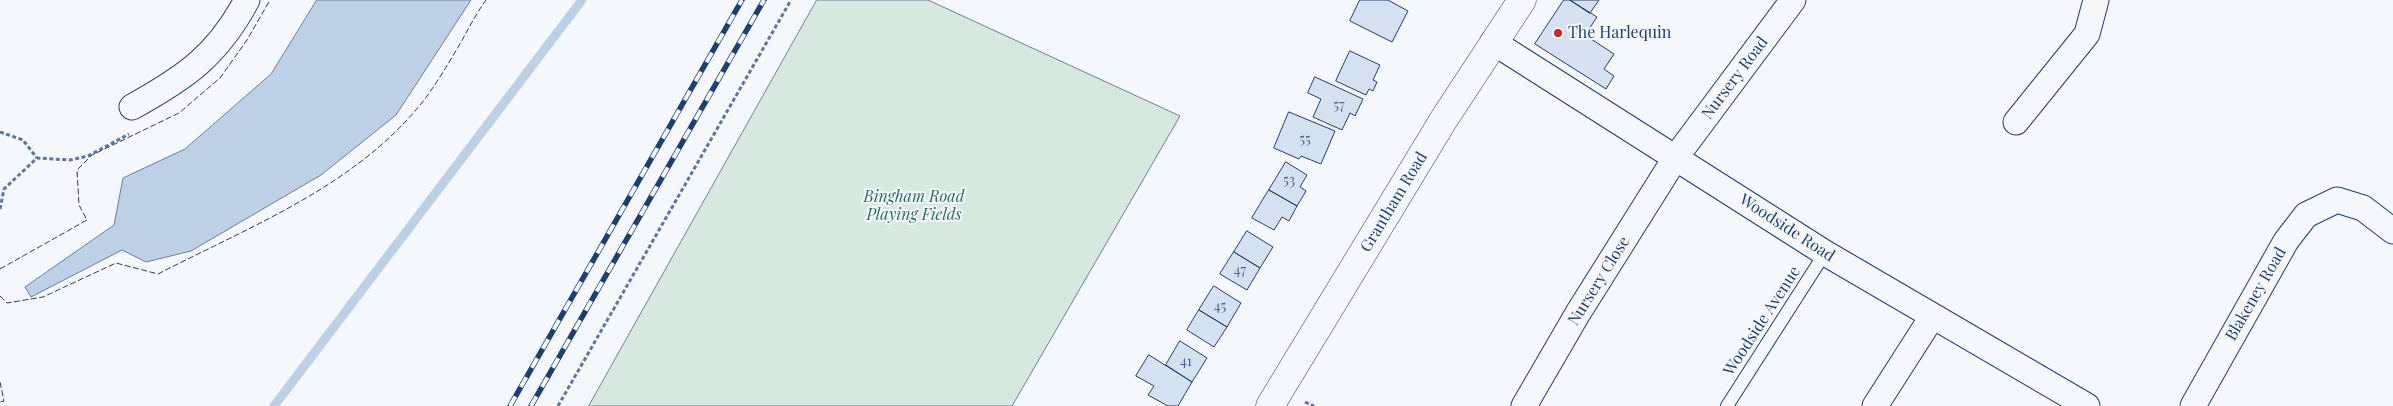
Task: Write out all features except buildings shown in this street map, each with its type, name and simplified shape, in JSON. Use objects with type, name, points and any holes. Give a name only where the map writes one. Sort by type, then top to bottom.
[{"type":"highway","name":"Grantham Road","points":[[1270,406],[1493,42],[1522,0]]},
{"type":"street","points":[[132,108],[170,86],[197,67],[226,34],[247,0]]},
{"type":"street","name":"Nursery Road","points":[[1676,157],[1793,0]]},
{"type":"street","points":[[2016,122],[2087,34],[2096,0]]},
{"type":"street","name":"Woodside Road","points":[[1493,42],[1825,253],[2087,406]]},
{"type":"street","name":"Nursery Close","points":[[1524,406],[1578,313],[1676,157]]},
{"type":"street","name":"Blakeney Road","points":[[2193,406],[2286,241],[2306,215],[2337,200],[2363,208],[2393,231]]},
{"type":"street","points":[[1875,406],[1932,317]]},
{"type":"lane","name":"Woodside Avenue","points":[[1727,406],[1825,253]]},
{"type":"path","points":[[558,406],[791,0]]},
{"type":"path","points":[[0,132],[23,140],[36,158]]},
{"type":"green space","name":"Bingham Road Playing Fields","points":[[817,0],[928,0],[1180,116],[1012,406],[589,406]]},
{"type":"water","points":[[317,0],[471,0],[396,115],[321,175],[191,251],[146,262],[122,250],[31,297],[25,287],[114,225],[123,178],[185,149],[271,74]]},
{"type":"waterway","points":[[274,406],[582,0]]},
{"type":"railway","points":[[510,406],[742,0]]},
{"type":"railway","points":[[531,406],[764,0]]},
{"type":"fence","points":[[0,269],[87,220],[79,205],[77,170],[92,155],[179,113],[220,78],[247,40],[270,0]]},
{"type":"fence","points":[[0,296],[7,303],[43,297],[116,263],[158,274],[261,223],[328,185],[388,139],[427,97],[486,0]]},
{"type":"fence","points":[[0,382],[4,401],[0,402]]},
{"type":"place","name":"The Harlequin","points":[[1558,33]]}]
